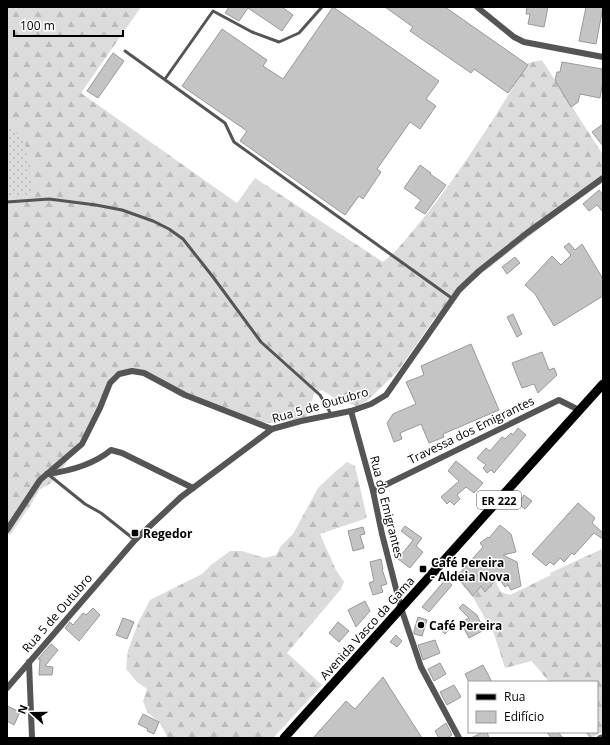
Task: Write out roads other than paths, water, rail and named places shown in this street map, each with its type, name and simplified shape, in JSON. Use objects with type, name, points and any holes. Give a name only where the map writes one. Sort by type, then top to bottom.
[{"type":"main road","name":"Avenida Vasco da Gama","points":[[284,738],[603,384]]},
{"type":"street","points":[[477,7],[514,37],[524,42],[603,57]]},
{"type":"street","name":"Rua 5 de Outubro","points":[[7,688],[135,540],[181,497],[272,430],[331,414],[351,411],[371,404],[386,395],[459,290],[479,271],[527,233],[603,178]]},
{"type":"street","points":[[7,530],[40,480],[82,444],[100,408],[110,383],[119,374],[132,371],[144,372],[185,395],[272,430]]},
{"type":"street","name":"Travessa dos Emigrantes","points":[[373,491],[559,400],[579,410]]},
{"type":"street","name":"Rua do Emigrantes","points":[[351,411],[373,491],[382,534],[401,608],[421,667],[458,738]]},
{"type":"street","points":[[47,474],[63,472],[87,464],[102,458],[111,450],[122,453],[193,488]]},
{"type":"street","points":[[29,662],[32,738]]},
{"type":"lane","points":[[166,79],[213,11],[252,32],[279,42],[299,33],[322,7]]},
{"type":"lane","points":[[125,51],[166,79],[225,124],[234,142],[453,299]]},
{"type":"lane","points":[[7,202],[49,199],[96,204],[122,210],[154,221],[169,229],[183,239],[192,250],[260,342],[320,395],[331,414]]},
{"type":"lane","points":[[47,474],[85,504],[101,513],[135,540]]},
{"type":"place","name":"Regedor","points":[[135,533]]},
{"type":"place","name":"Café Pereira - Aldeia Nova","points":[[423,569]]},
{"type":"place","name":"Café Pereira","points":[[421,625]]}]
